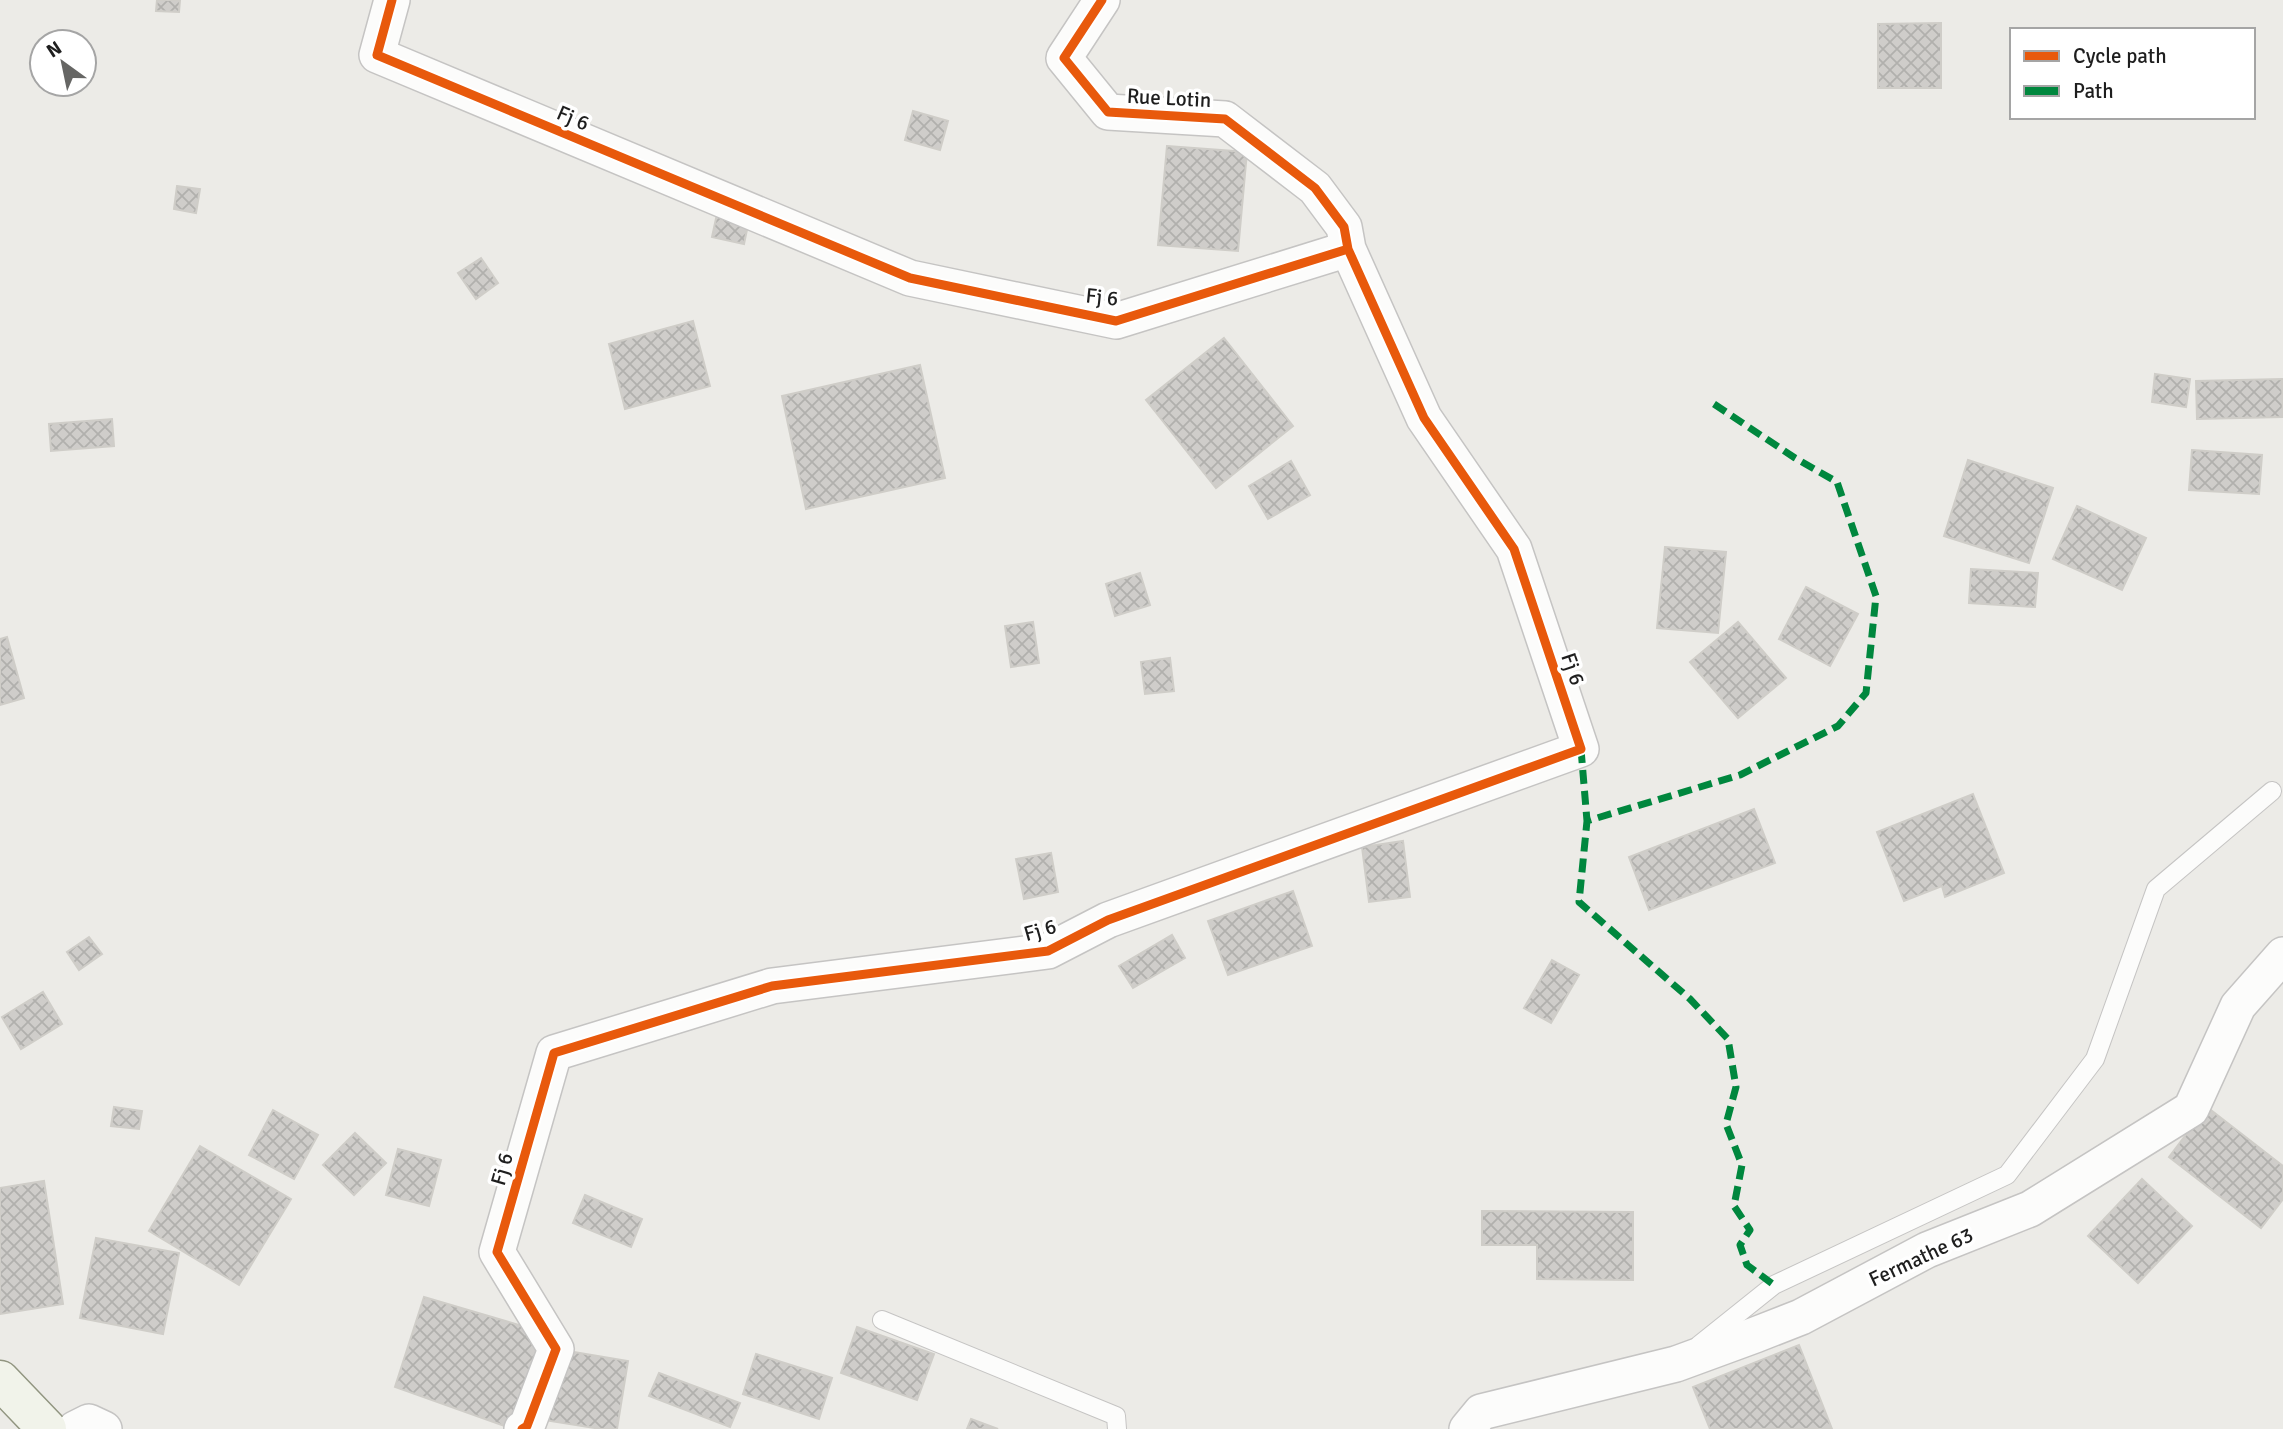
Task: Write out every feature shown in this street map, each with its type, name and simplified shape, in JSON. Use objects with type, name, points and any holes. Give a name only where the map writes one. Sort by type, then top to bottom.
[{"type":"main road","points":[[0,1380],[47,1429]]},
{"type":"street","name":"Fj 6","points":[[392,0],[377,55],[910,278],[1116,321],[1348,249],[1424,418],[1514,550],[1581,749],[1108,920],[1048,951],[772,986],[555,1053],[496,1252],[556,1349],[527,1426],[522,1429]]},
{"type":"street","name":"Rue Lotin","points":[[1102,0],[1064,58],[1108,112],[1224,119],[1315,188],[1344,227],[1348,249]]},
{"type":"street","name":"Fermathe 63","points":[[1467,1429],[1481,1412],[1675,1364],[1801,1317],[1927,1250],[2030,1209],[2191,1109],[2238,1006],[2283,955]]},
{"type":"street","points":[[75,1429],[89,1422],[104,1429]]},
{"type":"lane","points":[[1675,1364],[1773,1285],[2007,1175],[2095,1059],[2155,889],[2273,790]]},
{"type":"lane","points":[[882,1320],[1116,1416],[1117,1429]]},
{"type":"building","points":[[157,0],[180,0],[179,12],[156,11]]},
{"type":"building","points":[[1941,23],[1941,88],[1878,88],[1878,24]]},
{"type":"building","points":[[913,111],[948,121],[940,150],[905,140]]},
{"type":"building","points":[[1167,146],[1247,152],[1238,251],[1158,245]]},
{"type":"building","points":[[177,186],[200,189],[196,213],[174,209]]},
{"type":"building","points":[[717,214],[749,220],[744,244],[712,237]]},
{"type":"building","points":[[481,258],[498,283],[476,299],[458,273]]},
{"type":"building","points":[[693,321],[710,386],[625,409],[609,344]]},
{"type":"building","points":[[1224,338],[1293,426],[1216,488],[1146,400]]},
{"type":"building","points":[[920,365],[945,478],[806,509],[782,396]]},
{"type":"building","points":[[2155,374],[2190,379],[2186,407],[2152,402]]},
{"type":"building","points":[[2282,379],[2283,417],[2197,419],[2196,381]]},
{"type":"building","points":[[112,419],[114,446],[51,451],[49,424]]},
{"type":"building","points":[[2192,450],[2262,455],[2259,494],[2189,490]]},
{"type":"building","points":[[1968,460],[2053,488],[2029,563],[1944,536]]},
{"type":"building","points":[[1291,461],[1310,495],[1268,519],[1249,486]]},
{"type":"building","points":[[2077,506],[2146,538],[2122,590],[2053,559]]},
{"type":"building","points":[[1665,547],[1726,552],[1718,633],[1657,628]]},
{"type":"building","points":[[1971,569],[2038,573],[2035,607],[1969,603]]},
{"type":"building","points":[[1140,573],[1150,605],[1115,616],[1106,584]]},
{"type":"building","points":[[1806,587],[1858,614],[1830,666],[1779,639]]},
{"type":"building","points":[[1033,622],[1039,663],[1011,667],[1005,626]]},
{"type":"building","points":[[1738,622],[1786,678],[1738,718],[1690,662]]},
{"type":"building","points":[[7,637],[24,698],[0,705],[0,639]]},
{"type":"building","points":[[1170,658],[1174,691],[1145,694],[1141,662]]},
{"type":"building","points":[[1973,794],[2004,873],[1945,897],[1942,886],[1904,901],[1877,832]]},
{"type":"building","points":[[1754,809],[1775,863],[1649,910],[1629,857]]},
{"type":"building","points":[[1403,841],[1410,897],[1369,902],[1362,847]]},
{"type":"building","points":[[1051,853],[1058,892],[1024,899],[1016,859]]},
{"type":"building","points":[[1293,891],[1312,946],[1228,975],[1208,921]]},
{"type":"building","points":[[1172,935],[1185,958],[1133,988],[1119,966]]},
{"type":"building","points":[[89,937],[102,954],[79,970],[67,952]]},
{"type":"building","points":[[1552,960],[1579,975],[1551,1023],[1524,1008]]},
{"type":"building","points":[[43,992],[62,1024],[21,1049],[2,1017]]},
{"type":"building","points":[[114,1107],[142,1111],[139,1129],[111,1126]]},
{"type":"building","points":[[2207,1107],[2283,1166],[2283,1199],[2261,1228],[2169,1157]]},
{"type":"building","points":[[273,1110],[318,1135],[294,1179],[249,1155]]},
{"type":"building","points":[[355,1133],[386,1163],[354,1195],[323,1165]]},
{"type":"building","points":[[200,1146],[291,1199],[239,1285],[149,1231]]},
{"type":"building","points":[[398,1149],[441,1160],[429,1206],[386,1195]]},
{"type":"building","points":[[2142,1179],[2192,1226],[2138,1283],[2088,1236]]},
{"type":"building","points":[[44,1181],[63,1304],[0,1314],[0,1188]]},
{"type":"building","points":[[585,1195],[642,1219],[631,1247],[573,1223]]},
{"type":"building","points":[[1482,1211],[1633,1212],[1633,1280],[1537,1279],[1537,1245],[1482,1245]]},
{"type":"building","points":[[96,1238],[179,1253],[163,1334],[80,1318]]},
{"type":"building","points":[[424,1297],[546,1333],[513,1429],[395,1387]]},
{"type":"building","points":[[857,1327],[934,1354],[917,1400],[841,1373]]},
{"type":"building","points":[[1799,1345],[1832,1429],[1710,1429],[1693,1387]]},
{"type":"building","points":[[556,1349],[628,1361],[617,1429],[544,1420]]},
{"type":"building","points":[[756,1354],[832,1378],[819,1419],[743,1394]]},
{"type":"building","points":[[659,1373],[740,1403],[730,1427],[649,1396]]},
{"type":"building","points":[[971,1419],[998,1429],[967,1429]]},
{"type":"marked path","points":[[1714,404],[1795,458],[1837,482],[1876,596],[1866,693],[1838,726],[1740,775],[1587,821],[1579,902],[1690,999],[1728,1039],[1736,1087],[1726,1124],[1742,1165],[1734,1206],[1750,1230],[1740,1245],[1747,1265],[1774,1285]]},
{"type":"marked path","points":[[1581,749],[1587,821]]},
{"type":"cycle path","points":[[392,0],[377,55],[910,278],[1116,321],[1348,249]]},
{"type":"cycle path","points":[[522,1429],[527,1426],[556,1349],[497,1252],[554,1053],[772,986],[1048,951],[1108,920],[1581,749],[1514,549],[1424,418],[1348,249],[1344,227],[1315,188],[1225,119],[1108,112],[1064,58],[1102,0]]}]
